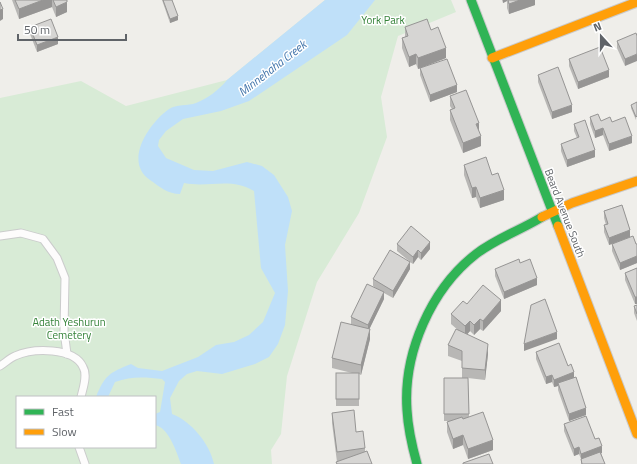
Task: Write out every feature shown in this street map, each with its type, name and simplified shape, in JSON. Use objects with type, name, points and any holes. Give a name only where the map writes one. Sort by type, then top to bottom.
[{"type":"street","name":"Beard Avenue South","points":[[471,0],[637,434]]},
{"type":"street","points":[[492,58],[637,2]]},
{"type":"street","points":[[417,464],[410,438],[406,405],[408,378],[416,340],[431,308],[449,281],[472,257],[500,238],[531,224],[551,212],[637,181]]},
{"type":"lane","points":[[0,236],[21,233],[43,239],[57,258],[65,278],[64,331],[67,354]]},
{"type":"lane","points":[[0,366],[16,356],[50,350],[74,356],[84,367],[85,379],[81,396]]},
{"type":"lane","points":[[79,448],[85,464]]},
{"type":"green space","points":[[325,0],[451,0],[456,12],[398,36],[381,97],[387,137],[359,213],[317,282],[287,376],[281,434],[271,450],[272,464],[0,464],[0,98],[81,81],[126,106],[227,80]]},
{"type":"water","name":"Minnehaha Creek","points":[[325,0],[375,0],[347,35],[249,101],[221,111],[183,119],[166,131],[159,140],[158,146],[166,158],[194,170],[213,171],[247,162],[262,166],[274,175],[288,197],[292,211],[285,245],[288,291],[285,325],[278,344],[269,357],[255,364],[222,374],[197,371],[187,374],[179,381],[170,398],[172,414],[186,422],[199,434],[212,456],[214,464],[181,464],[168,435],[160,427],[156,425],[156,414],[160,412],[165,382],[162,379],[138,378],[115,382],[108,396],[96,396],[105,379],[118,370],[131,364],[138,368],[162,371],[198,357],[216,345],[234,342],[249,335],[263,322],[275,293],[261,268],[254,191],[237,185],[184,183],[180,194],[176,194],[161,188],[150,180],[142,172],[139,163],[139,153],[142,143],[147,133],[161,115],[172,107],[196,103],[205,99]]},
{"type":"building","points":[[15,0],[43,0],[19,9]]},
{"type":"building","points":[[53,0],[67,0],[67,2],[56,7]]},
{"type":"building","points":[[163,0],[172,0],[178,16],[170,19]]},
{"type":"building","points":[[508,0],[520,0],[509,4]]},
{"type":"building","points":[[0,2],[3,9],[0,10]]},
{"type":"building","points":[[51,19],[58,37],[37,45],[30,27]]},
{"type":"building","points":[[427,19],[431,30],[438,27],[446,48],[418,58],[416,54],[409,57],[402,38],[408,36],[405,27]]},
{"type":"building","points":[[636,33],[637,54],[625,59],[617,41]]},
{"type":"building","points":[[600,47],[609,70],[578,82],[569,59]]},
{"type":"building","points":[[447,59],[457,85],[430,95],[420,68]]},
{"type":"building","points":[[558,67],[572,105],[552,112],[538,75]]},
{"type":"building","points":[[466,90],[479,123],[476,124],[481,136],[463,143],[450,110],[455,108],[450,96]]},
{"type":"building","points":[[637,102],[637,116],[636,117],[631,105]]},
{"type":"building","points":[[598,114],[601,121],[610,117],[612,122],[625,117],[632,136],[609,144],[603,128],[595,131],[590,117]]},
{"type":"building","points":[[585,120],[595,150],[567,160],[561,144],[579,137],[574,124]]},
{"type":"building","points":[[486,157],[492,175],[498,173],[504,190],[480,198],[476,187],[472,188],[464,165]]},
{"type":"building","points":[[622,205],[630,230],[609,238],[604,225],[608,224],[604,211]]},
{"type":"building","points":[[411,226],[430,242],[421,253],[418,250],[413,257],[397,244]]},
{"type":"building","points":[[633,236],[637,244],[637,256],[620,263],[612,244]]},
{"type":"building","points":[[390,250],[410,262],[393,291],[373,279]]},
{"type":"building","points":[[519,259],[520,263],[530,259],[537,278],[504,292],[495,269]]},
{"type":"building","points":[[637,268],[637,297],[635,297],[625,273]]},
{"type":"building","points":[[367,284],[384,292],[368,325],[351,317]]},
{"type":"building","points":[[483,285],[501,300],[483,321],[480,319],[474,325],[470,321],[465,326],[451,314],[463,301],[467,304]]},
{"type":"building","points":[[545,299],[557,332],[524,344],[531,305]]},
{"type":"building","points":[[637,305],[637,314],[634,306]]},
{"type":"building","points":[[341,322],[370,329],[361,365],[332,358]]},
{"type":"building","points":[[456,329],[488,344],[485,370],[462,368],[462,351],[448,345]]},
{"type":"building","points":[[559,343],[568,366],[571,364],[574,372],[554,380],[552,375],[546,377],[536,352]]},
{"type":"building","points":[[336,373],[359,373],[359,399],[336,399]]},
{"type":"building","points":[[576,377],[586,408],[569,414],[558,383]]},
{"type":"building","points":[[444,378],[468,378],[469,414],[444,414]]},
{"type":"building","points":[[354,410],[356,432],[363,431],[365,448],[337,452],[332,413]]},
{"type":"building","points":[[483,412],[493,440],[468,449],[463,435],[453,439],[447,422],[462,417],[463,419]]},
{"type":"building","points":[[586,416],[595,439],[599,438],[602,446],[581,454],[579,447],[574,449],[564,424]]},
{"type":"building","points":[[367,451],[372,464],[337,464],[336,462]]},
{"type":"building","points":[[600,452],[605,464],[582,464],[581,459]]},
{"type":"building","points":[[489,454],[493,464],[463,464],[463,463]]},
{"type":"traffic: fast","points":[[471,0],[558,226]]},
{"type":"traffic: fast","points":[[417,464],[408,424],[407,388],[415,345],[433,304],[460,268],[476,254],[492,243],[542,217]]},
{"type":"traffic: slow","points":[[492,58],[637,2]]},
{"type":"traffic: slow","points":[[542,217],[572,203],[637,181]]},
{"type":"traffic: slow","points":[[558,226],[637,434]]},
{"type":"park label","name":"York Park","points":[[383,20]]},
{"type":"park label","name":"Adath Yeshurun Cemetery","points":[[69,328]]}]
